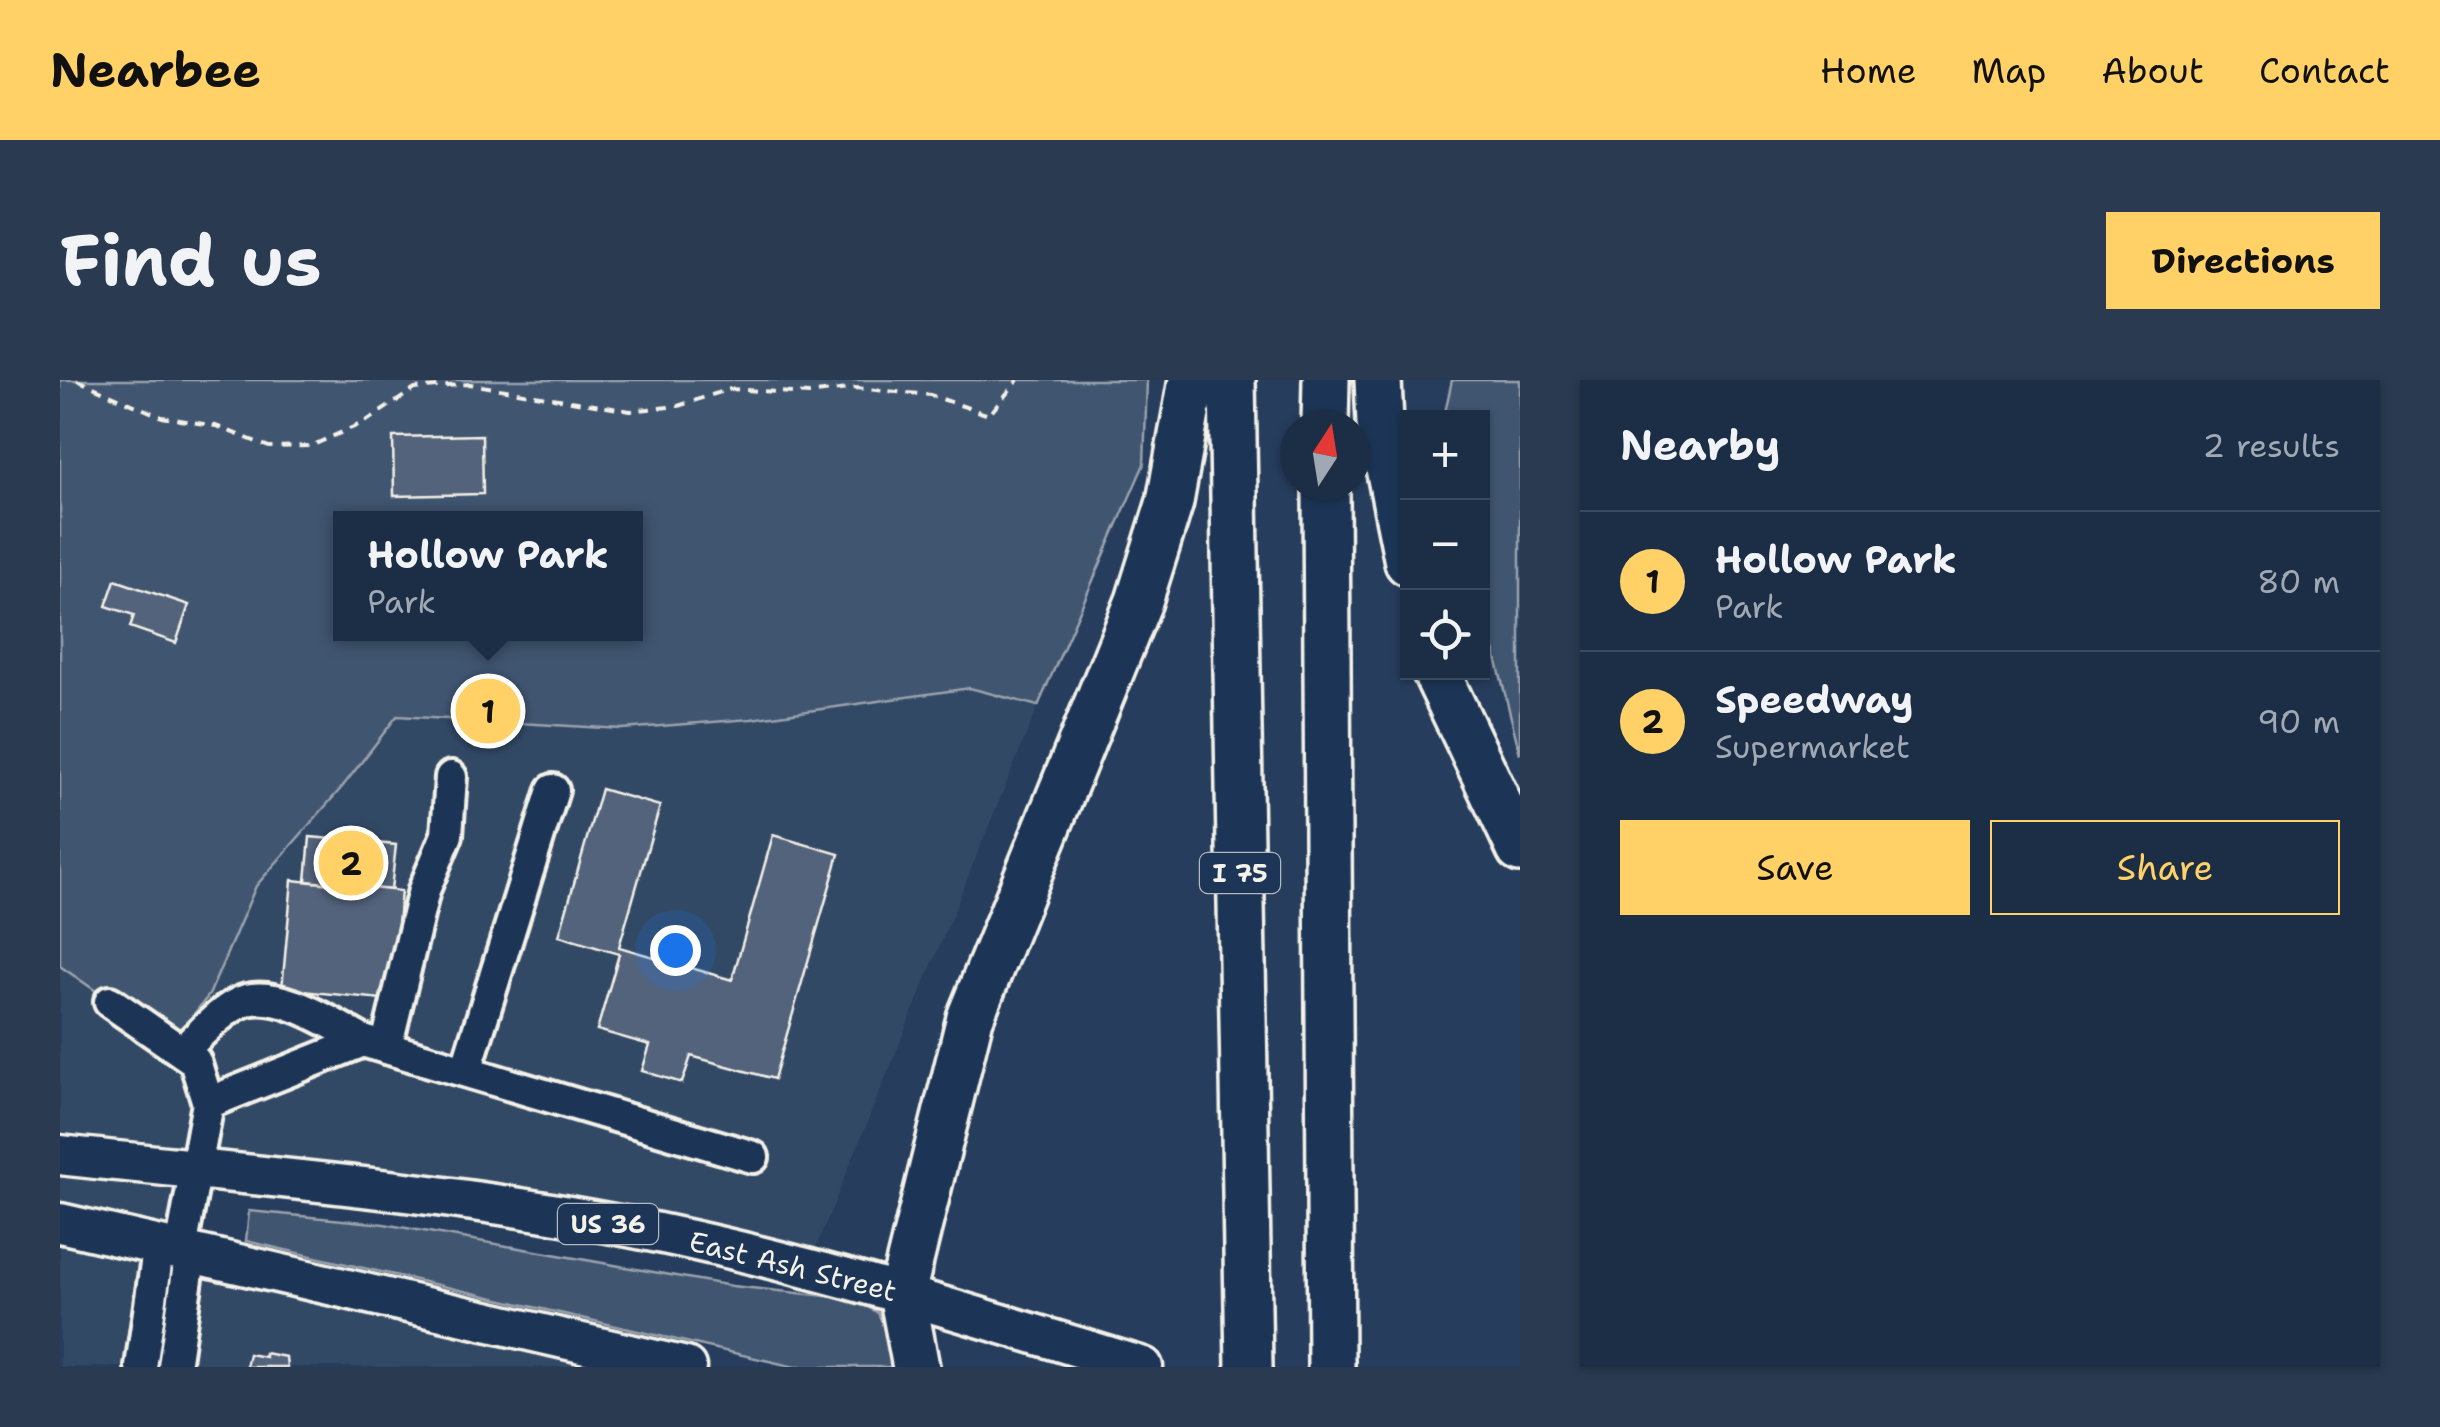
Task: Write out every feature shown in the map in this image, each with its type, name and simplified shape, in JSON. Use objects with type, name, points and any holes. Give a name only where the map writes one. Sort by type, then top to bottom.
[{"type":"highway","points":[[916,1367],[902,1293],[970,1018],[1139,602],[1170,502],[1192,380]]},
{"type":"highway","name":"I 75","points":[[1232,380],[1248,1367]]},
{"type":"highway","points":[[1325,410],[1326,380]]},
{"type":"highway","points":[[1378,380],[1380,423],[1400,522]]},
{"type":"highway","points":[[1326,500],[1331,1367]]},
{"type":"highway","points":[[1440,680],[1520,849]]},
{"type":"main road","name":"East Ash Street","points":[[60,1155],[472,1200],[666,1234],[902,1293],[1142,1367]]},
{"type":"main road","points":[[60,1223],[686,1367]]},
{"type":"street","points":[[374,1044],[424,890],[447,835],[451,777]]},
{"type":"street","points":[[466,1070],[553,790]]},
{"type":"street","points":[[182,1051],[238,1002],[261,998],[312,1012],[374,1044],[753,1156]]},
{"type":"street","points":[[110,1002],[196,1060],[208,1103],[198,1170],[141,1367]]},
{"type":"street","points":[[208,1103],[374,1044]]},
{"type":"street","points":[[174,1367],[177,1248]]},
{"type":"path","points":[[77,380],[162,417],[216,426],[270,447],[311,446],[365,422],[414,390],[470,384],[630,411],[678,406],[730,390],[809,394],[855,388],[930,394],[989,415],[1018,380]]},
{"type":"path","points":[[431,380],[433,388]]},
{"type":"shaded area","points":[[60,380],[1147,380],[1144,464],[1038,706],[970,688],[751,719],[622,729],[397,716],[343,786],[256,886],[209,995],[171,1043],[60,966]]},
{"type":"shaded area","points":[[1452,380],[1520,380],[1520,754],[1490,633],[1490,410],[1446,410]]},
{"type":"shaded area","points":[[970,687],[1038,706],[808,1267],[199,1170],[181,1248],[686,1367],[60,1367],[60,966],[110,1002],[209,995],[256,886],[343,786],[397,716],[622,729],[751,719]]},
{"type":"shaded area","points":[[249,1211],[384,1224],[732,1286],[854,1299],[878,1313],[890,1339],[896,1367],[795,1367],[246,1241]]},
{"type":"building","points":[[482,435],[483,494],[394,496],[393,437]]},
{"type":"building","points":[[115,580],[189,605],[176,643],[130,627],[134,615],[106,606]]},
{"type":"building","points":[[601,789],[660,806],[619,947],[732,980],[773,835],[839,854],[774,1079],[691,1056],[682,1083],[642,1071],[650,1045],[597,1030],[619,954],[559,936]]},
{"type":"building","points":[[310,837],[396,845],[391,890],[306,881]]},
{"type":"building","points":[[292,880],[401,891],[391,1000],[282,989]]},
{"type":"building","points":[[265,1353],[286,1357],[287,1367],[246,1367],[249,1354],[265,1357]]},
{"type":"place","name":"Hollow Park","points":[[488,711]]},
{"type":"place","name":"Speedway","points":[[351,863]]}]
